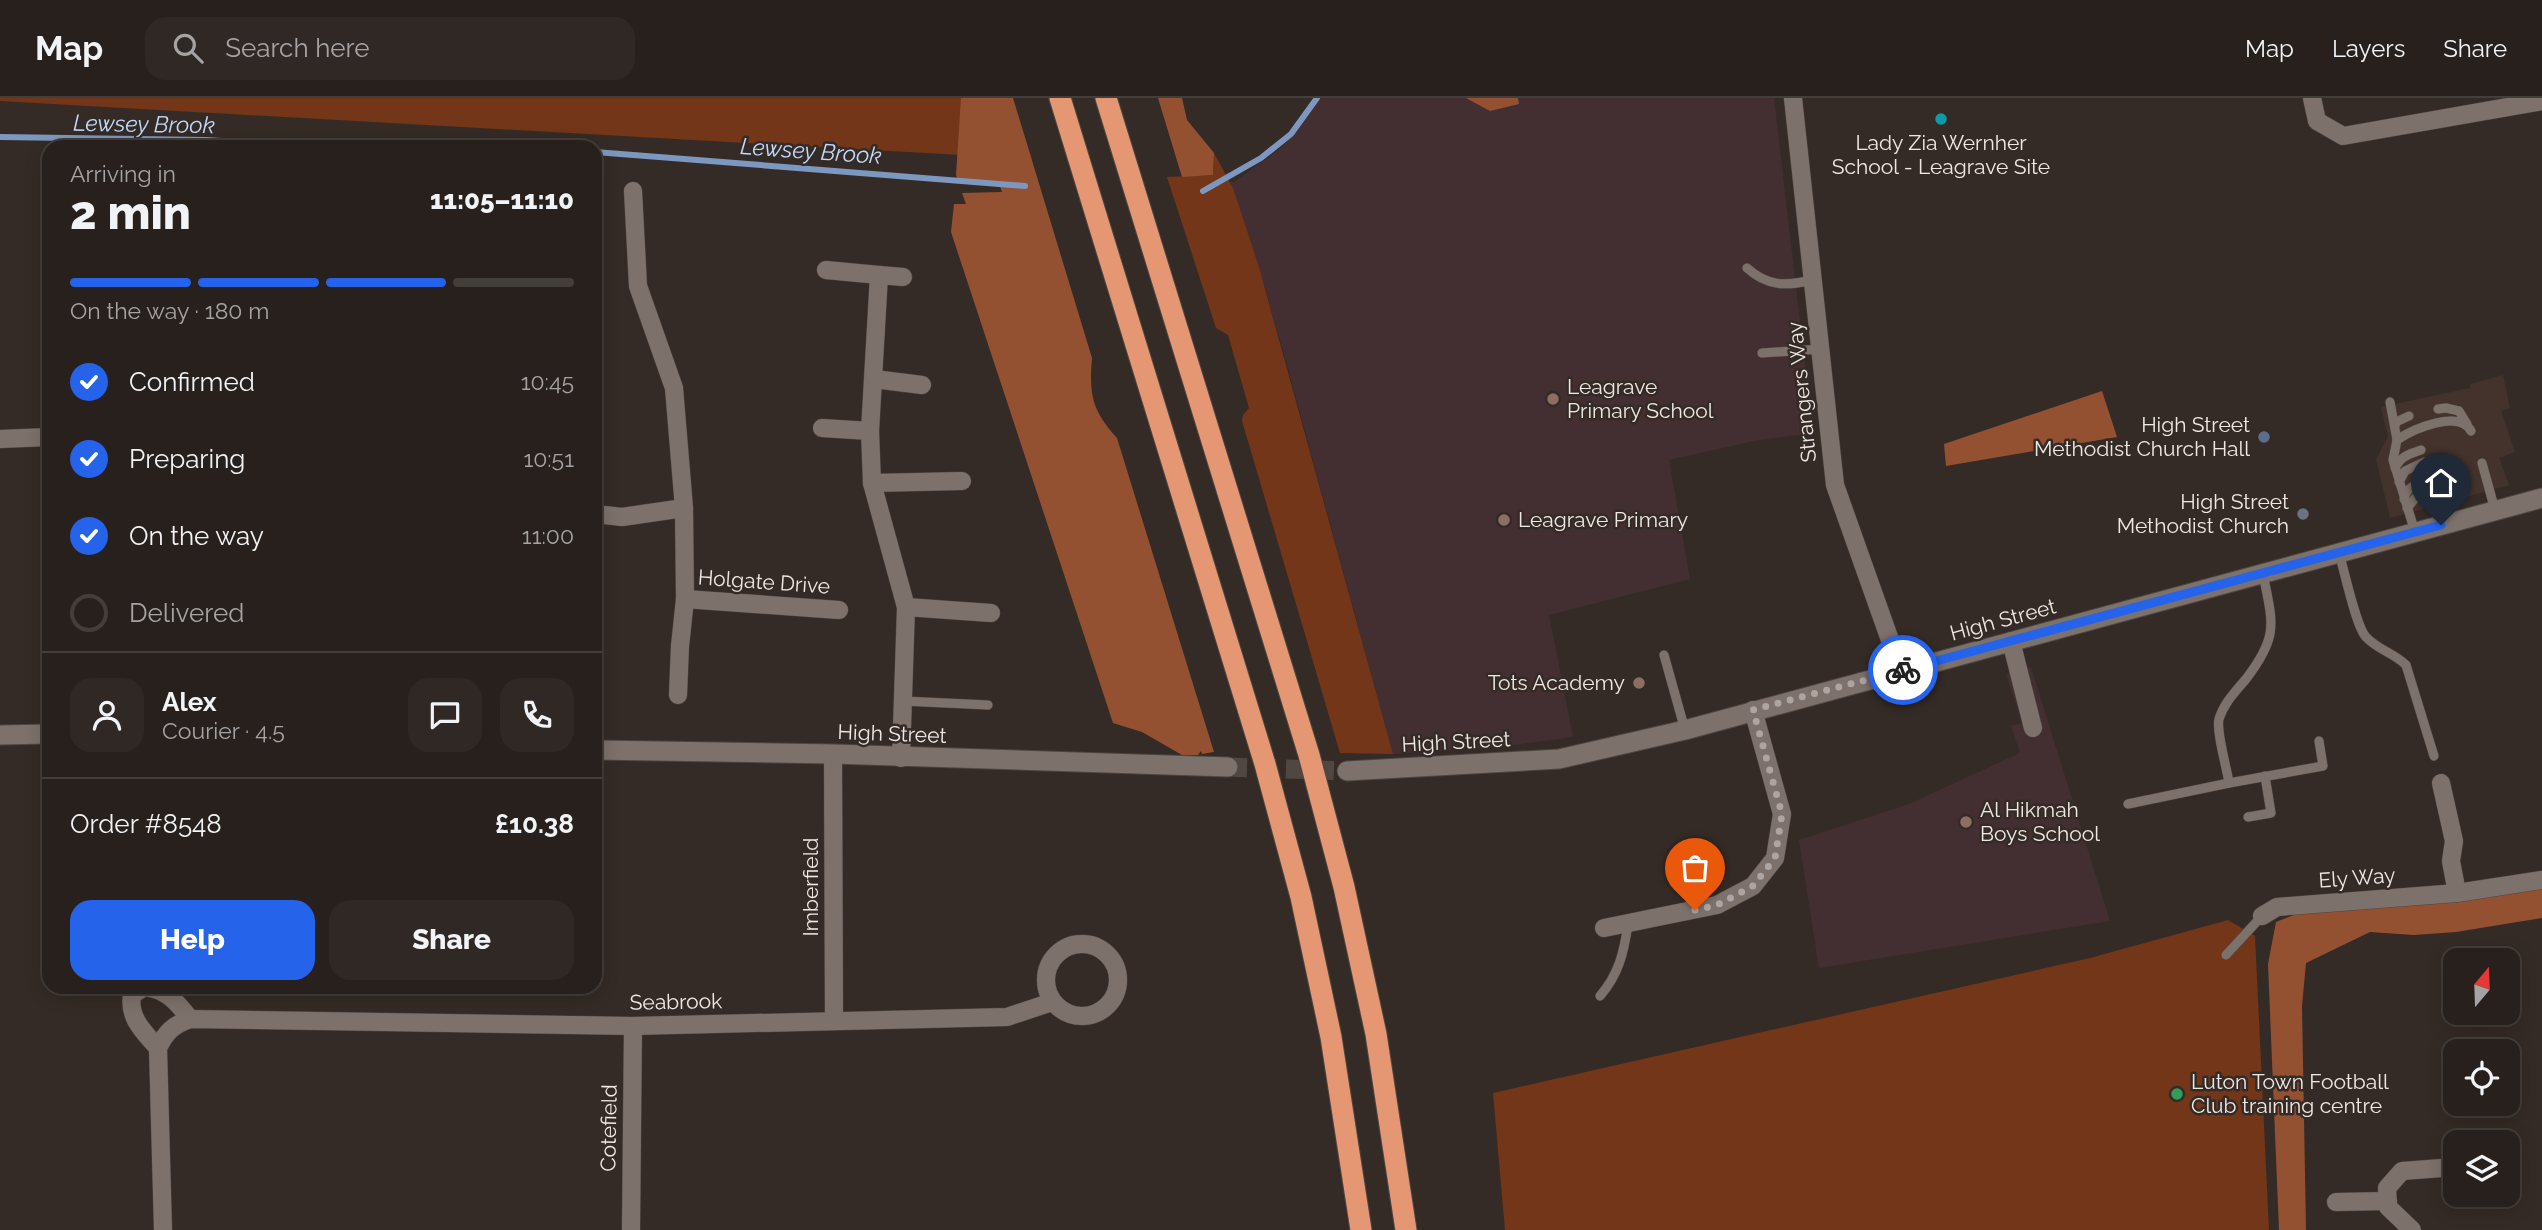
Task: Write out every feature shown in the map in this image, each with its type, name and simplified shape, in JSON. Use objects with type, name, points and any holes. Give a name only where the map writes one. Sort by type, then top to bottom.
[{"type":"highway","points":[[1060,98],[1258,740],[1298,884],[1331,1037],[1361,1230]]},
{"type":"highway","points":[[1106,98],[1309,755],[1341,873],[1376,1034],[1406,1230]]},
{"type":"street","name":"Strangers Way","points":[[1793,98],[1835,485],[1901,671]]},
{"type":"street","points":[[2312,98],[2317,121],[2343,136],[2542,101]]},
{"type":"street","name":"Holgate Drive","points":[[633,191],[638,286],[674,388],[684,508],[685,599],[678,695]]},
{"type":"street","points":[[826,270],[903,277]]},
{"type":"street","points":[[879,275],[870,431],[872,483],[906,607],[901,758]]},
{"type":"street","points":[[874,379],[922,385]]},
{"type":"street","points":[[822,428],[870,431]]},
{"type":"street","points":[[0,439],[42,437]]},
{"type":"street","points":[[872,483],[962,481]]},
{"type":"street","name":"High Street","points":[[1347,771],[1559,759],[1685,730],[2542,498]]},
{"type":"street","points":[[602,515],[622,517],[684,508]]},
{"type":"street","name":"Holgate Drive","points":[[685,599],[839,610]]},
{"type":"street","points":[[906,607],[991,613]]},
{"type":"street","points":[[2011,641],[2033,729]]},
{"type":"street","points":[[1604,928],[1717,905],[1753,886],[1775,858],[1782,814],[1753,710]]},
{"type":"street","points":[[0,735],[42,734]]},
{"type":"street","name":"High Street","points":[[602,750],[832,754],[1228,767]]},
{"type":"street","name":"Imberfield","points":[[832,754],[834,1020]]},
{"type":"street","points":[[2441,783],[2454,841],[2451,861],[2457,893]]},
{"type":"street","name":"Ely Way","points":[[2262,916],[2277,907],[2457,893],[2542,880]]},
{"type":"street","points":[[1083,944],[1105,952],[1113,961],[1118,985],[1107,1007],[1096,1014],[1072,1016],[1061,1011],[1052,1002],[1045,980],[1047,969],[1061,950],[1083,944]]},
{"type":"street","points":[[134,994],[130,1006],[136,1022],[158,1048]]},
{"type":"street","points":[[163,1230],[158,1048],[165,1034],[175,1024],[190,1019],[167,994]]},
{"type":"street","name":"Seabrook","points":[[190,1019],[633,1026],[1007,1017],[1052,1002]]},
{"type":"street","name":"Cotefield","points":[[631,1230],[633,1026]]},
{"type":"street","points":[[2412,1230],[2388,1207],[2387,1188],[2402,1171],[2443,1168]]},
{"type":"street","points":[[2336,1202],[2388,1201]]},
{"type":"lane","points":[[1747,268],[1759,278],[1774,283],[1793,284],[1813,280]]},
{"type":"lane","points":[[1762,353],[1821,349]]},
{"type":"lane","points":[[2390,402],[2397,440],[2393,460],[2414,532]]},
{"type":"lane","points":[[2397,440],[2423,426],[2460,421],[2469,428],[2459,411],[2438,409]]},
{"type":"lane","points":[[2395,426],[2396,422],[2409,416]]},
{"type":"lane","points":[[2395,468],[2406,454],[2421,450]]},
{"type":"lane","points":[[2399,484],[2405,471],[2424,462]]},
{"type":"lane","points":[[2481,467],[2495,510]]},
{"type":"lane","points":[[2406,504],[2406,491],[2412,485],[2429,480]]},
{"type":"lane","points":[[2406,504],[2417,496],[2432,493]]},
{"type":"lane","points":[[2340,553],[2363,635],[2380,650],[2397,656],[2406,665],[2434,756]]},
{"type":"lane","points":[[2229,783],[2218,722],[2228,700],[2263,655],[2271,636],[2271,616],[2263,574]]},
{"type":"lane","points":[[1664,655],[1685,730]]},
{"type":"lane","points":[[903,701],[988,705]]},
{"type":"lane","points":[[2128,804],[2323,766],[2319,741]]},
{"type":"lane","points":[[2248,817],[2271,813],[2265,776]]},
{"type":"lane","points":[[2226,955],[2262,916]]},
{"type":"lane","points":[[1600,996],[1612,981],[1619,966],[1628,924]]},
{"type":"shaded area","points":[[0,98],[1011,98],[1032,159],[0,101]]},
{"type":"shaded area","points":[[961,98],[1013,98],[1092,358],[1091,382],[1094,401],[1102,419],[1117,438],[1214,752],[1202,754],[1201,751],[1198,755],[1182,755],[1142,732],[1113,723],[951,232],[954,204],[966,204],[962,193],[1002,192],[998,181],[959,183],[956,175]]},
{"type":"shaded area","points":[[1158,98],[1182,98],[1187,120],[1214,153],[1213,175],[1182,177]]},
{"type":"shaded area","name":"Leagrave Primary School","points":[[1321,98],[1774,98],[1813,433],[1759,440],[1669,460],[1690,579],[1549,615],[1573,737],[1499,747],[1393,754],[1287,365],[1259,267],[1230,182],[1234,182],[1281,148]]},
{"type":"shaded area","points":[[1466,98],[1518,98],[1519,104],[1490,111]]},
{"type":"shaded area","points":[[1214,153],[1233,188],[1259,267],[1393,754],[1340,753],[1242,421],[1249,408],[1228,335],[1216,328],[1167,177],[1213,175]]},
{"type":"shaded area","points":[[2503,375],[2510,408],[2501,411],[2515,452],[2499,458],[2509,485],[2390,518],[2376,459],[2388,437],[2381,407],[2470,388],[2470,384]]},
{"type":"shaded area","points":[[2102,391],[2117,437],[1946,466],[1944,444]]},
{"type":"shaded area","name":"Al Hikmah Boys School","points":[[2031,667],[2110,921],[1819,968],[1799,840],[1909,804],[2020,753],[2011,726],[2022,723],[2006,674]]},
{"type":"shaded area","points":[[2542,882],[2542,918],[2456,932],[2414,935],[2370,932],[2306,963],[2302,1006],[2306,1230],[2279,1230],[2268,964],[2276,922],[2299,913]]},
{"type":"shaded area","points":[[2228,920],[2255,936],[2269,1230],[1505,1230],[1493,1093],[2090,958]]},
{"type":"waterway","name":"Lewsey Brook","points":[[1203,191],[1261,158],[1291,134],[1317,98]]},
{"type":"waterway","name":"Lewsey Brook","points":[[0,137],[206,140]]},
{"type":"waterway","name":"Lewsey Brook","points":[[602,153],[1025,186]]},
{"type":"tunnel","points":[[1228,767],[1347,771]]},
{"type":"way so far","points":[[1695,910],[1717,905],[1753,886],[1775,858],[1782,814],[1753,710],[1903,670]]},
{"type":"place","name":"Lady Zia Wernher School - Leagrave Site","points":[[1941,119]]},
{"type":"place","name":"Leagrave Primary School","points":[[1553,399]]},
{"type":"place","name":"High Street Methodist Church Hall","points":[[2264,437]]},
{"type":"place","name":"High Street Methodist Church","points":[[2303,514]]},
{"type":"place","name":"Leagrave Primary","points":[[1504,520]]},
{"type":"place","name":"Tots Academy","points":[[1639,683]]},
{"type":"place","name":"Al Hikmah Boys School","points":[[1966,822]]},
{"type":"place","name":"Luton Town Football Club training centre","points":[[2177,1094]]},
{"type":"route","points":[[1903,670],[2441,525]]}]
